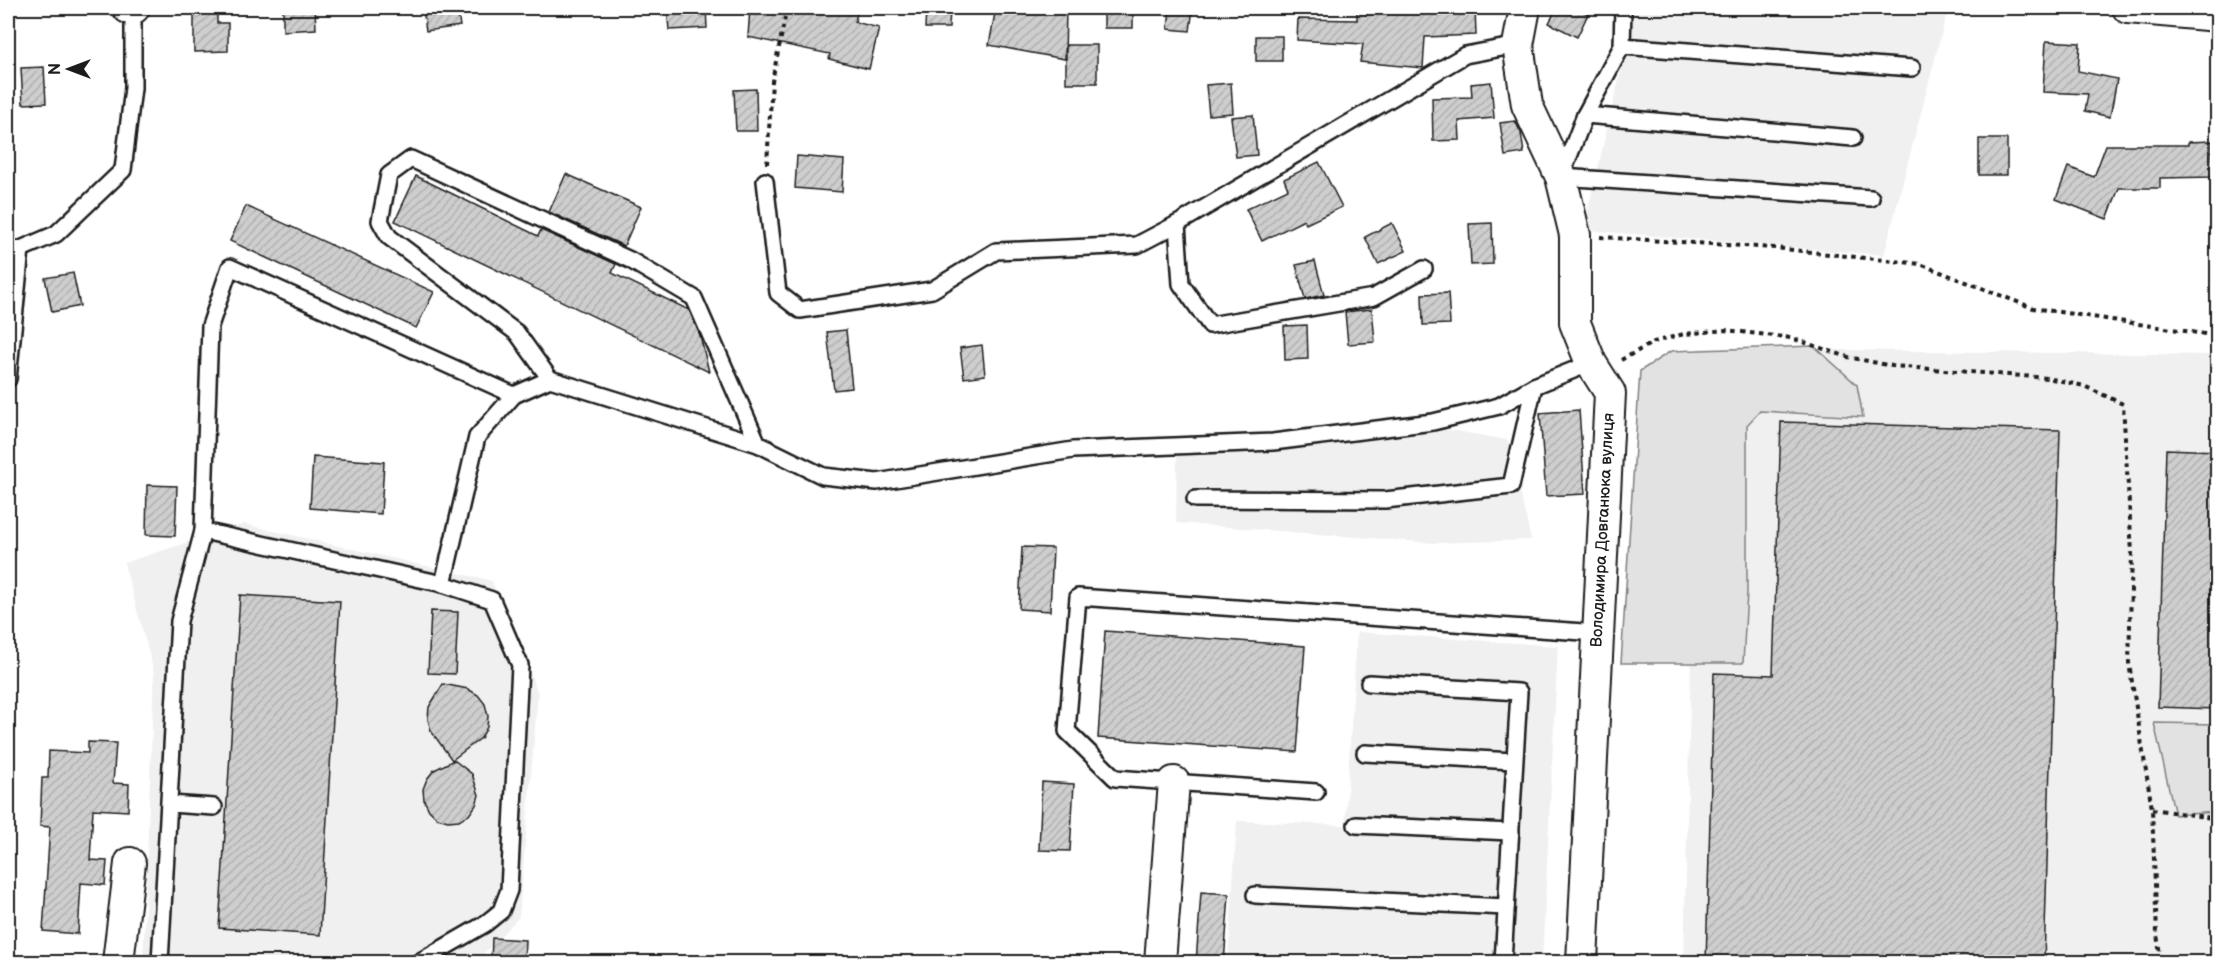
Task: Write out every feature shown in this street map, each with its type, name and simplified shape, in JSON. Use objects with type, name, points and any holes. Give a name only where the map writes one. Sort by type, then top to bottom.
[{"type":"street","name":"Володимира Довганюка вулиця","points":[[1525,8],[1518,45],[1527,105],[1561,177],[1575,235],[1575,323],[1591,363],[1610,393],[1582,963]]},
{"type":"street","points":[[2128,8],[2217,16]]},
{"type":"street","points":[[1160,963],[1174,782]]},
{"type":"street","points":[[118,963],[130,863]]},
{"type":"lane","points":[[8,379],[14,250],[56,234],[123,170],[133,88],[132,8]]},
{"type":"lane","points":[[1623,8],[1622,45],[1585,115],[1561,177],[1871,198]]},
{"type":"lane","points":[[765,181],[778,293],[800,310],[932,290],[996,251],[1137,244],[1177,224],[1465,55],[1518,45]]},
{"type":"lane","points":[[1622,45],[1912,68]]},
{"type":"lane","points":[[1585,115],[1853,138]]},
{"type":"lane","points":[[758,444],[694,298],[630,260],[411,159],[389,176],[380,221],[389,237],[517,333],[550,379],[758,444],[823,476],[877,482],[1073,450],[1273,442],[1433,422],[1499,406],[1533,386],[1591,363]]},
{"type":"lane","points":[[1177,224],[1181,284],[1210,325],[1374,297],[1424,269]]},
{"type":"lane","points":[[160,963],[179,621],[203,531],[210,327],[230,267],[514,395]]},
{"type":"lane","points":[[443,584],[477,437],[514,395],[550,379]]},
{"type":"lane","points":[[1195,499],[1385,500],[1511,486],[1533,386]]},
{"type":"lane","points":[[203,531],[443,584],[492,600],[520,665],[509,890],[501,911],[485,924],[419,963]]},
{"type":"lane","points":[[1316,792],[1115,778],[1067,731],[1078,597],[1598,633]]},
{"type":"lane","points":[[1369,683],[1519,692],[1503,963]]},
{"type":"lane","points":[[1365,753],[1514,761]]},
{"type":"lane","points":[[170,804],[214,807]]},
{"type":"lane","points":[[1356,825],[1511,832]]},
{"type":"lane","points":[[1256,895],[1506,907]]},
{"type":"path","points":[[765,181],[772,81],[787,8]]},
{"type":"path","points":[[1575,235],[1774,248],[1920,264],[2034,308],[2217,336]]},
{"type":"path","points":[[1591,363],[1626,359],[1654,342],[1684,334],[1726,330],[1791,338],[1848,357],[1892,366],[2048,378],[2084,386],[2123,404],[2132,553],[2129,663],[2152,809],[2157,934],[2161,963]]},
{"type":"path","points":[[2152,809],[2217,819]]},
{"type":"shaded area","points":[[1636,8],[1797,8],[1946,16],[1884,255],[1583,230]]},
{"type":"shaded area","points":[[1814,346],[1857,385],[1863,417],[1760,411],[1747,425],[1747,592],[1743,663],[1621,663],[1640,371],[1671,351]]},
{"type":"shaded area","points":[[1698,348],[2217,355],[2217,962],[1684,962]]},
{"type":"shaded area","points":[[1444,429],[1508,440],[1531,540],[1434,543],[1176,523],[1177,454],[1280,450]]},
{"type":"shaded area","points":[[244,524],[492,581],[538,693],[519,917],[481,956],[469,962],[143,962],[154,672],[124,563]]},
{"type":"shaded area","points":[[1357,632],[1558,646],[1542,962],[1228,962],[1237,821],[1345,825]]},
{"type":"shaded area","points":[[2154,723],[2217,724],[2217,812],[2175,815]]},
{"type":"building","points":[[194,8],[217,8],[217,23],[228,23],[228,51],[194,52]]},
{"type":"building","points":[[283,8],[315,8],[316,29],[283,31]]},
{"type":"building","points":[[423,8],[457,8],[460,26],[426,31]]},
{"type":"building","points":[[667,8],[706,8],[707,28],[669,30]]},
{"type":"building","points":[[750,8],[858,8],[855,22],[879,28],[869,69],[829,59],[830,54],[748,37]]},
{"type":"building","points":[[926,8],[950,8],[949,28],[925,28]]},
{"type":"building","points":[[996,8],[1066,8],[1065,59],[989,45]]},
{"type":"building","points":[[1104,8],[1133,8],[1133,28],[1104,28]]},
{"type":"building","points":[[1170,8],[1193,8],[1190,31],[1168,29]]},
{"type":"building","points":[[1357,8],[1475,8],[1476,35],[1425,37],[1423,68],[1360,62],[1363,44],[1297,40],[1298,19],[1357,20]]},
{"type":"building","points":[[1557,8],[1576,8],[1588,14],[1577,37],[1549,23]]},
{"type":"building","points":[[1256,36],[1282,36],[1282,61],[1256,61]]},
{"type":"building","points":[[2046,41],[2080,43],[2078,71],[2117,79],[2110,117],[2085,111],[2088,94],[2043,92]]},
{"type":"building","points":[[1066,45],[1097,45],[1097,83],[1066,83]]},
{"type":"building","points":[[44,67],[46,103],[23,104],[21,68]]},
{"type":"building","points":[[1491,82],[1494,118],[1459,121],[1460,140],[1433,141],[1432,98],[1472,97],[1471,84]]},
{"type":"building","points":[[1231,83],[1233,113],[1209,115],[1206,85]]},
{"type":"building","points":[[756,89],[757,131],[736,131],[734,90]]},
{"type":"building","points":[[1253,115],[1257,155],[1236,157],[1231,117]]},
{"type":"building","points":[[1515,121],[1521,133],[1524,153],[1505,156],[1500,123]]},
{"type":"building","points":[[1979,139],[2007,139],[2007,175],[1979,175]]},
{"type":"building","points":[[2212,141],[2213,177],[2160,178],[2160,188],[2119,188],[2107,219],[2056,199],[2068,167],[2094,177],[2106,145],[2188,145],[2188,142]]},
{"type":"building","points":[[797,156],[844,160],[842,192],[795,188]]},
{"type":"building","points":[[1319,162],[1342,207],[1306,224],[1304,220],[1262,241],[1246,209],[1288,189],[1284,179]]},
{"type":"building","points":[[566,174],[641,207],[624,246],[549,212]]},
{"type":"building","points":[[416,176],[538,236],[541,230],[616,264],[612,273],[689,310],[700,335],[709,372],[395,221]]},
{"type":"building","points":[[246,206],[434,292],[416,328],[230,241]]},
{"type":"building","points":[[1392,223],[1406,251],[1378,264],[1365,237]]},
{"type":"building","points":[[1492,223],[1493,264],[1471,265],[1469,224]]},
{"type":"building","points":[[1315,261],[1324,295],[1305,299],[1296,265]]},
{"type":"building","points":[[73,273],[80,306],[52,312],[45,278]]},
{"type":"building","points":[[1448,293],[1450,324],[1423,325],[1422,294]]},
{"type":"building","points":[[1372,309],[1375,342],[1348,344],[1345,312]]},
{"type":"building","points":[[1307,325],[1308,359],[1285,360],[1284,326]]},
{"type":"building","points":[[846,330],[852,388],[834,390],[827,332]]},
{"type":"building","points":[[982,345],[985,375],[964,378],[960,348]]},
{"type":"building","points":[[1579,410],[1585,494],[1546,496],[1540,413]]},
{"type":"building","points":[[1781,422],[2060,430],[2044,963],[1706,963],[1714,673],[1773,675]]},
{"type":"building","points":[[2166,449],[2217,451],[2217,709],[2158,707]]},
{"type":"building","points":[[313,457],[384,462],[381,514],[310,508]]},
{"type":"building","points":[[147,485],[177,486],[175,536],[146,535]]},
{"type":"building","points":[[1022,547],[1053,548],[1050,611],[1019,609]]},
{"type":"building","points":[[240,595],[340,601],[320,935],[219,928]]},
{"type":"building","points":[[431,611],[458,612],[455,674],[428,673]]},
{"type":"building","points":[[1105,631],[1305,646],[1297,752],[1098,738]]},
{"type":"building","points":[[443,684],[468,689],[478,695],[485,704],[488,716],[487,727],[481,738],[452,760],[431,731],[428,719],[429,707]]},
{"type":"building","points":[[88,742],[116,743],[113,783],[129,784],[128,811],[93,809],[90,860],[107,861],[105,885],[81,883],[78,934],[43,931],[50,827],[40,826],[42,778],[48,778],[49,751],[88,753]]},
{"type":"building","points":[[454,760],[472,774],[479,795],[469,815],[459,820],[448,821],[437,818],[429,810],[424,800],[423,789],[434,770]]},
{"type":"building","points":[[1042,782],[1074,784],[1070,851],[1039,850]]},
{"type":"building","points":[[1201,892],[1229,894],[1224,963],[1196,963]]},
{"type":"building","points":[[492,938],[525,940],[524,963],[491,963]]}]
